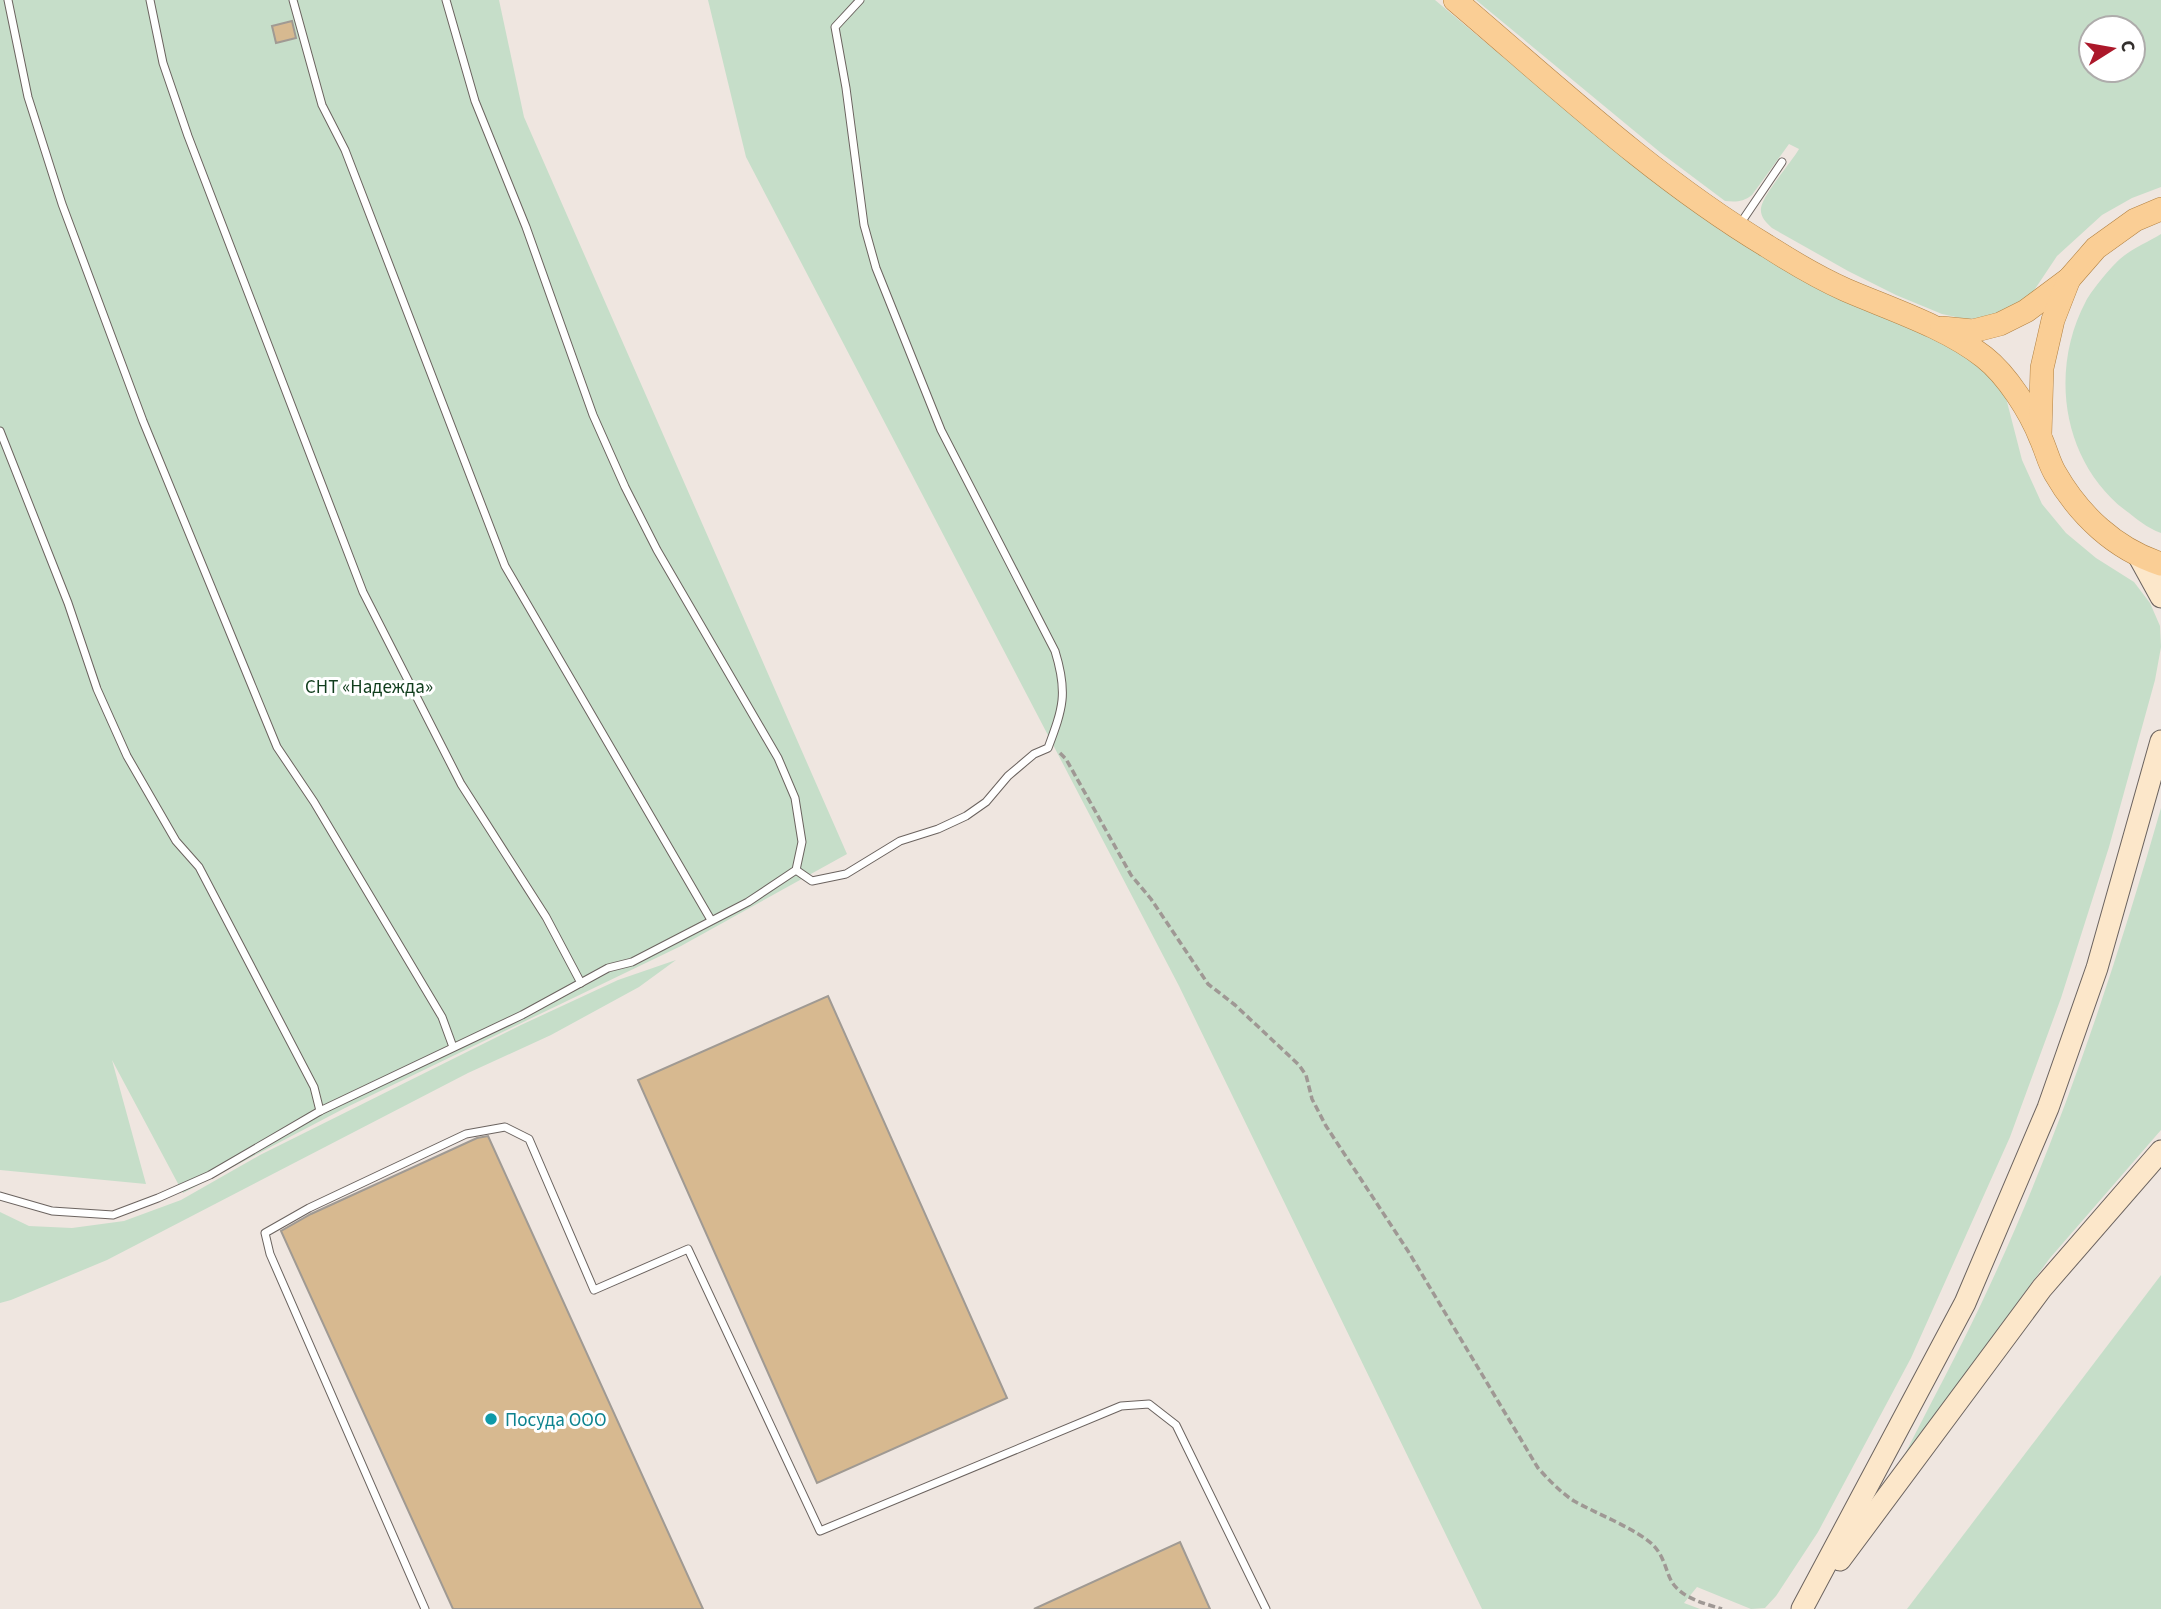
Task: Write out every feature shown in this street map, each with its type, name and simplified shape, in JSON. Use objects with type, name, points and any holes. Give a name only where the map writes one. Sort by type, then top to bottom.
[{"type":"main road","points":[[1455,0],[1653,166],[1738,228],[1841,288],[1932,327],[1984,356],[2004,376],[2040,435],[2054,472],[2081,511],[2111,539],[2139,556],[2161,564]]},
{"type":"main road","points":[[1932,327],[1973,331],[2000,324],[2026,311],[2069,279],[2096,248],[2135,220],[2161,209]]},
{"type":"main road","points":[[2040,435],[2042,368],[2053,320],[2069,279]]},
{"type":"main road","points":[[2139,556],[2161,597]]},
{"type":"main road","points":[[1803,1609],[1965,1303],[2048,1108],[2097,968],[2161,741]]},
{"type":"main road","points":[[1803,1609],[2042,1288],[2161,1151]]},
{"type":"lane","points":[[8,0],[27,97],[62,204],[143,421],[277,747],[314,802],[442,1017],[453,1047]]},
{"type":"lane","points":[[150,0],[163,63],[188,136],[363,592],[461,783],[546,917],[581,982]]},
{"type":"lane","points":[[293,0],[322,105],[345,150],[505,566],[711,920]]},
{"type":"lane","points":[[0,1196],[52,1211],[113,1215],[210,1175],[320,1111],[522,1015],[608,968],[632,962],[748,902],[796,870],[802,842],[795,798],[778,758],[657,550],[598,427],[526,227],[475,101],[446,0]]},
{"type":"lane","points":[[796,870],[812,881],[846,874],[900,841],[938,829],[966,816],[986,802],[1008,776],[1034,754],[1048,748],[1059,721],[1064,689],[1055,651],[941,430],[876,268],[864,225],[835,27],[860,0]]},
{"type":"lane","points":[[1738,228],[1782,162]]},
{"type":"lane","points":[[0,431],[68,603],[97,689],[127,756],[176,841],[199,867],[314,1087],[320,1111]]},
{"type":"lane","points":[[425,1609],[270,1254],[265,1233],[309,1208],[466,1134],[505,1127],[529,1139],[594,1290],[688,1249],[820,1531],[1121,1406],[1149,1404],[1176,1425],[1266,1609]]},
{"type":"path","points":[[1048,748],[1059,752],[1066,760],[1131,875],[1151,899],[1208,984],[1235,1005],[1306,1074],[1312,1099],[1326,1126],[1408,1251],[1538,1468],[1573,1500],[1653,1545],[1665,1560],[1674,1585],[1698,1602],[1722,1609]]},
{"type":"green space","name":"СНТ «Надежда»","points":[[0,0],[499,0],[524,117],[847,854],[681,946],[345,1108],[183,1193],[112,1060],[146,1184],[0,1170]]},
{"type":"green space","points":[[708,0],[1435,0],[1619,154],[1721,231],[1827,291],[1968,355],[1991,372],[2005,394],[2022,460],[2042,504],[2066,533],[2096,558],[2134,582],[2150,603],[2160,626],[2161,647],[2155,680],[2109,847],[2061,998],[2010,1137],[1911,1358],[1818,1532],[1776,1596],[1765,1608],[1751,1609],[1697,1587],[1684,1603],[1700,1609],[1482,1609],[1179,986],[746,157]]},
{"type":"green space","points":[[1476,0],[2161,0],[2161,187],[2132,198],[2102,215],[2057,256],[2027,301],[1986,318],[1965,319],[1942,314],[1848,271],[1772,228],[1761,214],[1761,208],[1772,187],[1799,149],[1789,144],[1752,195],[1746,199],[1725,201],[1661,153]]},
{"type":"green space","points":[[2161,234],[2161,533],[2125,510],[2104,490],[2087,466],[2075,441],[2065,385],[2074,328],[2089,296],[2120,259]]},
{"type":"green space","points":[[2161,808],[2161,1130],[2050,1258],[1903,1458],[1982,1302],[2035,1182],[2082,1059]]},
{"type":"green space","points":[[676,960],[639,987],[551,1035],[468,1073],[107,1260],[0,1303],[0,1212],[29,1226],[72,1228],[124,1221],[181,1200],[260,1155],[521,1025],[618,980]]},
{"type":"green space","points":[[2161,1275],[2161,1609],[1907,1609]]},
{"type":"building","points":[[292,21],[296,38],[276,43],[272,26]]},
{"type":"building","points":[[828,996],[1007,1398],[817,1483],[638,1080]]},
{"type":"building","name":"Посуда ООО","points":[[488,1136],[703,1609],[453,1609],[281,1231],[311,1214],[477,1138]]},
{"type":"building","points":[[1180,1542],[1210,1609],[1034,1609]]},
{"type":"place","name":"Посуда ООО","points":[[491,1419]]}]
